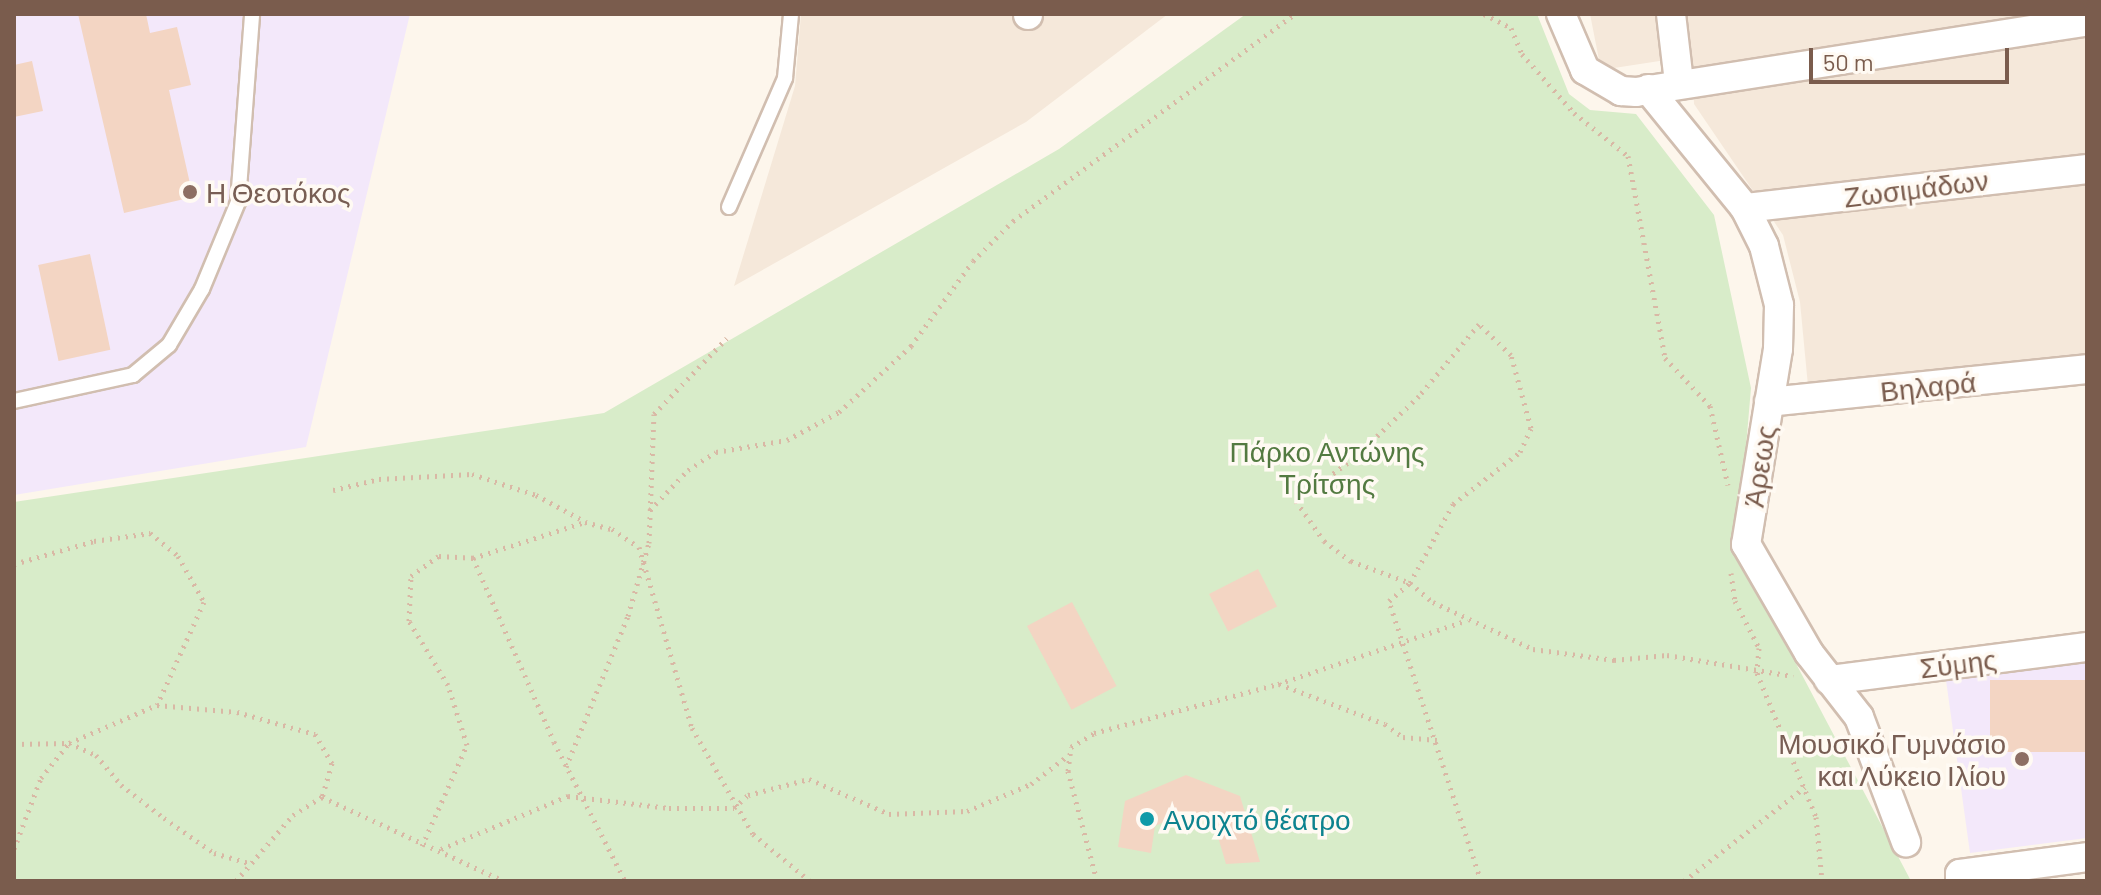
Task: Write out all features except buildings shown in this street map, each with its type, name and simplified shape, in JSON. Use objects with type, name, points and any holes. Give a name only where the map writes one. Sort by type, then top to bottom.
[{"type":"street","points":[[1561,14],[1585,70],[1596,80],[1621,91],[2087,21]]},
{"type":"street","points":[[1671,14],[1679,82]]},
{"type":"street","name":"Άρεως","points":[[1648,89],[1745,208],[1764,246],[1779,305],[1769,402],[1746,544],[1829,680],[1868,734],[1906,842]]},
{"type":"street","name":"Ζωσιμάδων","points":[[1745,208],[2087,169]]},
{"type":"street","name":"Βηλαρά","points":[[1769,402],[2087,369]]},
{"type":"street","name":"Σύμης","points":[[1829,680],[2087,647]]},
{"type":"street","points":[[1960,877],[2087,857]]},
{"type":"lane","points":[[14,401],[133,375],[156,361],[175,334],[202,289],[238,202],[252,14]]},
{"type":"lane","points":[[729,207],[785,78],[791,14]]},
{"type":"path","points":[[650,510],[688,470],[716,452],[787,440],[839,412],[911,346],[973,261],[1013,221],[1295,14]]},
{"type":"path","points":[[1484,14],[1511,28],[1522,54],[1574,113],[1628,156],[1665,358],[1710,406],[1730,492]]},
{"type":"path","points":[[1481,881],[1389,601],[1410,583],[1453,504],[1520,452],[1531,428],[1511,355],[1479,324],[1419,396],[1354,458],[1296,501],[1324,541],[1351,561],[1410,583],[1469,620],[1533,649],[1580,658],[1667,655],[1757,673],[1829,680]]},
{"type":"path","points":[[566,767],[628,616],[643,560],[650,510],[654,414],[727,338]]},
{"type":"path","points":[[333,490],[379,479],[472,474],[536,495],[585,522],[612,529],[639,547],[692,728],[734,808],[777,858],[810,881]]},
{"type":"path","points":[[422,846],[467,745],[448,685],[409,621],[407,590],[427,561],[473,558],[585,522]]},
{"type":"path","points":[[14,564],[94,541],[150,533],[178,556],[204,602],[157,705]]},
{"type":"path","points":[[473,558],[566,767],[587,800],[625,881]]},
{"type":"path","points":[[1727,558],[1735,601],[1759,648],[1757,673],[1805,787],[1820,832],[1822,881]]},
{"type":"path","points":[[441,849],[557,798],[734,808],[748,795],[809,779],[889,814],[967,811],[1031,784],[1066,757],[1071,747],[1094,733],[1278,684],[1469,620]]},
{"type":"path","points":[[1278,684],[1385,724],[1403,737],[1437,740]]},
{"type":"path","points":[[14,744],[69,743],[157,705],[237,712],[315,734],[331,753],[322,797],[293,815],[248,863],[236,881]]},
{"type":"path","points":[[14,849],[41,778],[69,743]]},
{"type":"path","points":[[69,743],[96,755],[121,785],[214,853],[248,863]]},
{"type":"path","points":[[1066,757],[1097,881]]},
{"type":"path","points":[[1684,881],[1805,787]]},
{"type":"path","points":[[322,797],[422,846],[441,849],[504,881]]},
{"type":"shaded area","name":"Η Θεοτόκος","points":[[14,14],[410,14],[306,447],[14,495]]},
{"type":"shaded area","points":[[801,14],[1168,14],[1026,122],[734,286],[795,86]]},
{"type":"shaded area","points":[[1590,14],[2087,14],[2087,356],[1808,386],[1800,302],[1783,235],[1694,104],[1692,56],[1601,70]]},
{"type":"shaded area","name":"Μουσικό Γυμνάσιο και Λύκειο Ιλίου","points":[[2087,662],[2087,838],[1970,853],[1946,680]]},
{"type":"green space","name":"Πάρκο Αντώνης Τρίτσης","points":[[1246,14],[1537,14],[1569,94],[1590,110],[1636,114],[1714,215],[1751,388],[1737,552],[1911,881],[14,881],[14,502],[604,413],[1059,149]]},
{"type":"place","name":"Η Θεοτόκος","points":[[190,192]]},
{"type":"place","name":"Μουσικό Γυμνάσιο και Λύκειο Ιλίου","points":[[2022,759]]},
{"type":"place","name":"Ανοιχτό θέατρο","points":[[1147,819]]}]
